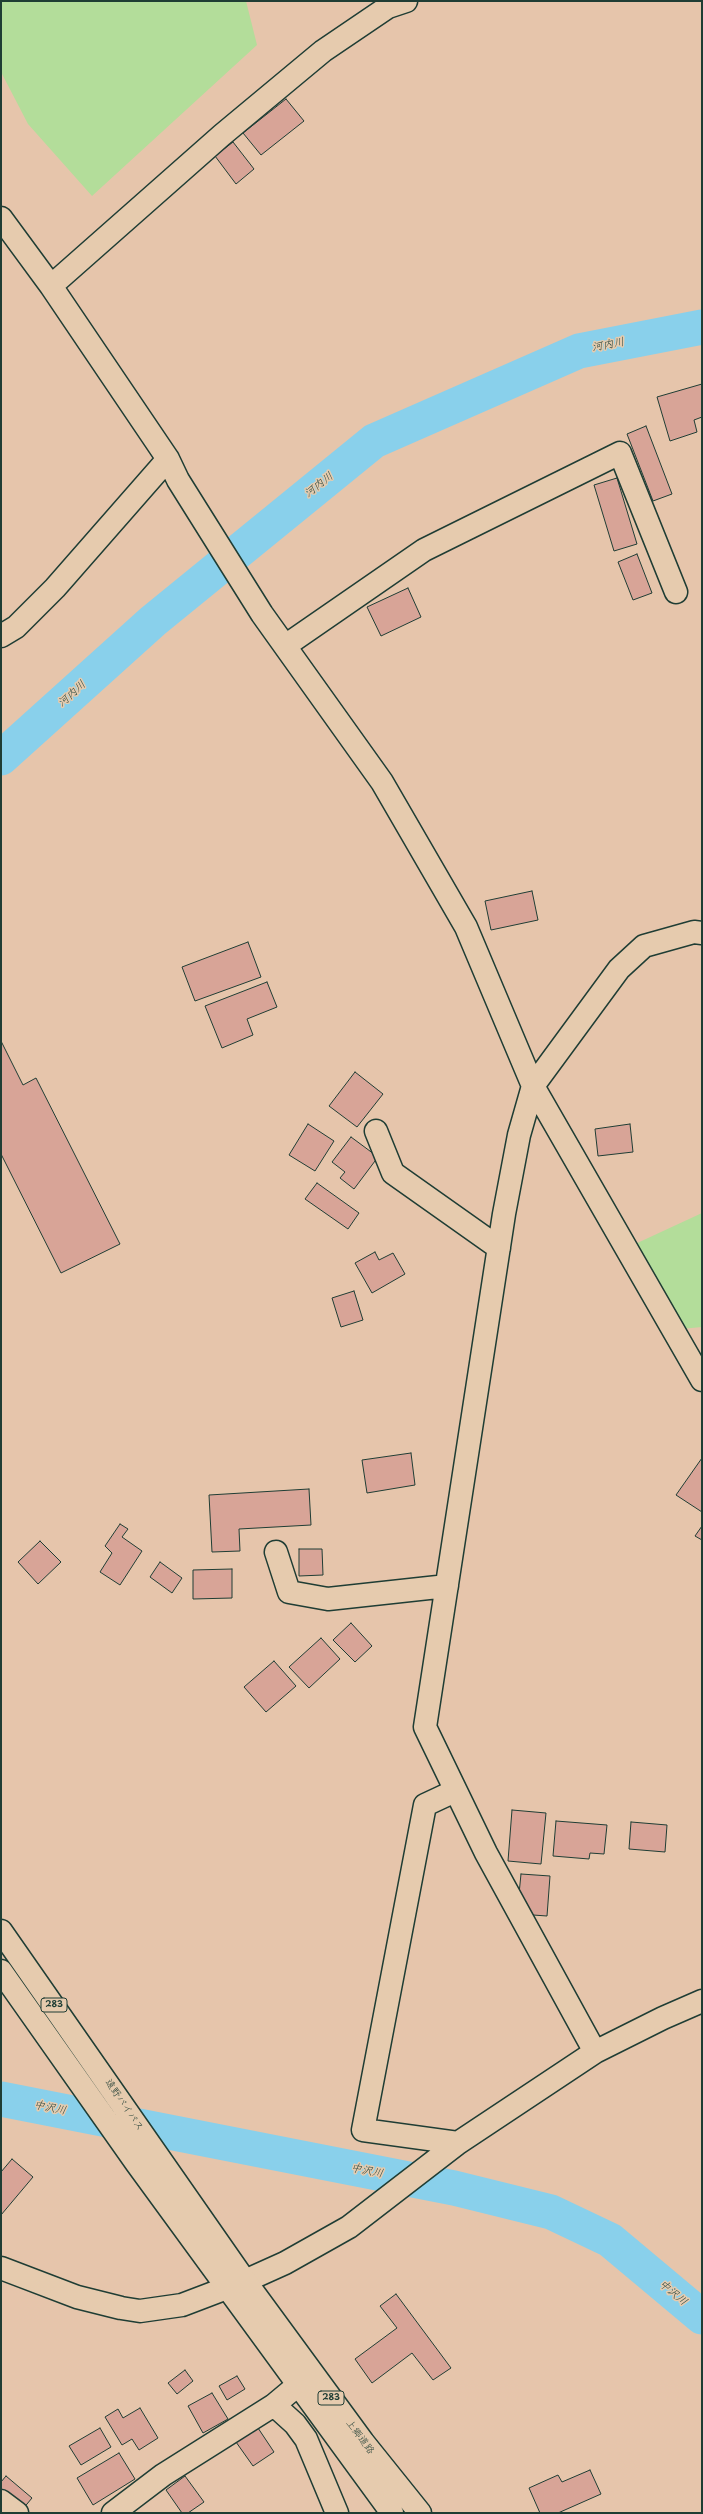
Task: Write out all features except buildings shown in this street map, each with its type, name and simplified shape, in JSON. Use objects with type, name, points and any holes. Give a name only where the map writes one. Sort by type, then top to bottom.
[{"type":"main road","points":[[51,286],[222,135],[323,51],[388,7],[406,1]]},
{"type":"main road","points":[[1,218],[51,286],[168,459],[178,480],[262,614],[382,782],[466,927],[533,1086],[702,1380]]},
{"type":"main road","points":[[285,646],[424,550],[620,453],[676,592]]},
{"type":"main road","points":[[1,636],[16,627],[55,588],[168,459]]},
{"type":"main road","points":[[595,2052],[486,1853],[425,1727],[499,1248],[519,1135],[533,1086],[618,969],[644,946],[694,932],[702,933]]},
{"type":"main road","points":[[376,1131],[393,1173],[499,1248]]},
{"type":"main road","points":[[276,1552],[289,1592],[328,1599],[447,1586]]},
{"type":"main road","points":[[455,1791],[425,1805],[363,2130],[458,2143]]},
{"type":"main road","name":"遠野バイパス","points":[[1,1931],[166,2167],[236,2284]]},
{"type":"main road","name":"283","points":[[1,1971],[137,2164],[236,2284]]},
{"type":"main road","points":[[1,2268],[77,2297],[140,2311],[182,2305],[285,2263],[349,2227],[458,2143],[595,2052],[662,2018],[702,2001]]},
{"type":"main road","name":"上郷道路","points":[[236,2284],[298,2385],[392,2513]]},
{"type":"main road","name":"上郷道路","points":[[236,2284],[420,2513]]},
{"type":"main road","points":[[113,2513],[163,2475],[274,2405],[298,2385]]},
{"type":"main road","points":[[274,2405],[295,2424],[306,2439],[337,2513]]},
{"type":"main road","points":[[1,2501],[17,2513]]},
{"type":"green space","points":[[1,1],[246,1],[257,45],[92,196],[28,124],[1,72]]},
{"type":"green space","points":[[702,1213],[702,1327],[660,1331],[620,1251]]},
{"type":"waterway","name":"河内川","points":[[1,758],[153,621],[374,441],[579,351],[702,327]]},
{"type":"waterway","name":"中沢川","points":[[1,2099],[454,2188],[551,2212],[610,2240],[702,2317]]}]
